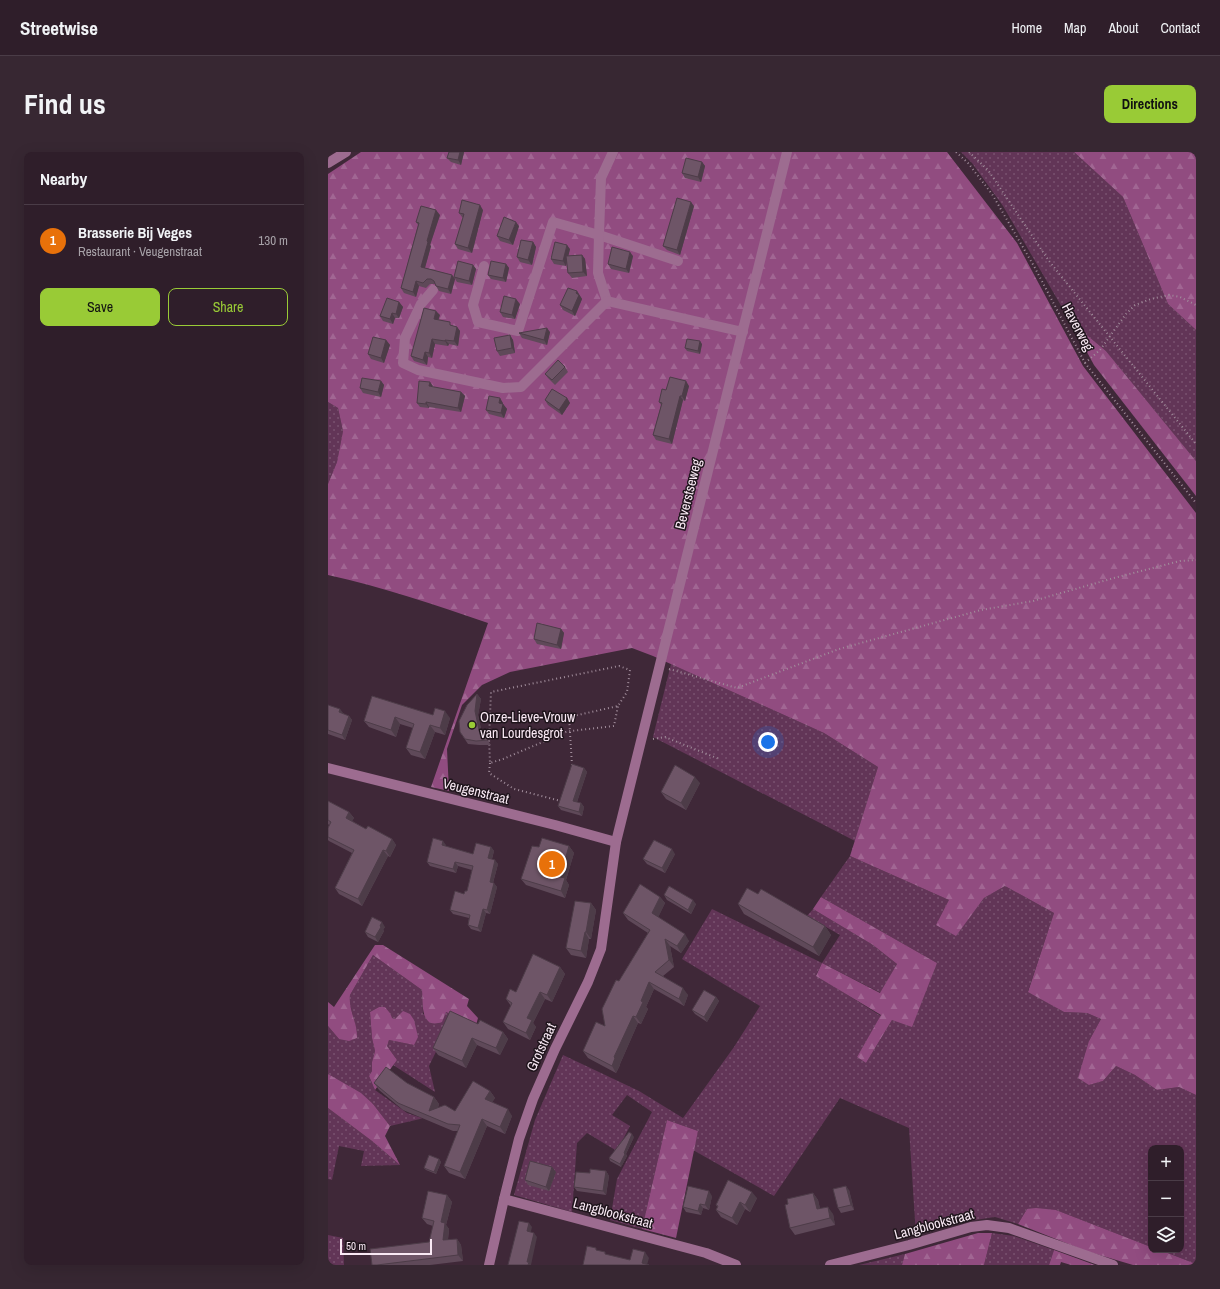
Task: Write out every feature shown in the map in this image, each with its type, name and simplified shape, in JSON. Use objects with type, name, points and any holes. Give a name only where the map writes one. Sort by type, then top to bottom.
[{"type":"street","points":[[328,163],[346,152]]},
{"type":"street","points":[[607,301],[598,273],[601,178],[613,152]]},
{"type":"street","name":"Beverstseweg","points":[[616,842],[787,152]]},
{"type":"street","points":[[484,266],[473,305],[478,322],[518,332],[553,222],[599,235],[678,261]]},
{"type":"street","points":[[433,290],[421,304],[405,338],[403,363],[418,370],[503,388],[521,387],[607,301]]},
{"type":"street","points":[[607,301],[743,332]]},
{"type":"street","name":"Veugenstraat","points":[[328,768],[555,825],[616,842]]},
{"type":"street","name":"Grotstraat","points":[[489,1265],[519,1139],[533,1099],[554,1049],[588,982],[601,949],[616,842]]},
{"type":"street","name":"Langblookstraat","points":[[504,1199],[706,1253],[736,1265]]},
{"type":"street","name":"Langblookstraat","points":[[830,1265],[909,1246],[971,1227],[987,1225],[1009,1228],[1113,1265]]},
{"type":"path","name":"Haverweg","points":[[956,152],[968,163],[992,194],[1085,363],[1196,503]]},
{"type":"path","points":[[969,152],[988,170],[1049,261],[1196,444]]},
{"type":"path","points":[[1085,363],[1100,350],[1126,314],[1135,305],[1151,299],[1170,295],[1180,297],[1196,305]]},
{"type":"path","points":[[660,667],[737,688],[839,649],[981,610],[1033,602],[1180,560],[1196,560]]},
{"type":"path","points":[[490,763],[503,759],[566,732],[614,726],[618,706],[627,692],[630,670],[619,666],[490,692],[489,773],[514,789],[562,801],[560,807]]},
{"type":"path","points":[[570,772],[572,765],[569,717],[618,706]]},
{"type":"path","points":[[642,740],[665,737],[719,759]]},
{"type":"shaded area","points":[[961,152],[1074,152],[1123,197],[1168,304],[1196,330],[1196,461],[1106,351],[1070,321],[1003,206],[972,163]]},
{"type":"shaded area","points":[[328,402],[338,408],[343,431],[337,462],[328,484]]},
{"type":"shaded area","points":[[671,664],[824,733],[878,767],[855,841],[653,737]]},
{"type":"shaded area","points":[[850,856],[949,900],[956,935],[984,898],[1005,886],[1054,913],[1028,991],[1064,1012],[1087,1013],[1101,1019],[1089,1041],[1089,1085],[1103,1081],[1116,1066],[1135,1075],[1157,1090],[1179,1087],[1196,1095],[1196,1264],[1168,1253],[1184,1253],[1184,1145],[1148,1145],[1148,1246],[1056,1210],[1027,1209],[1018,1224],[995,1217],[941,1225],[916,1236],[909,1128],[840,1098],[774,1196],[693,1150],[698,1131],[667,1120],[642,1229],[610,1220],[617,1179],[652,1112],[627,1095],[612,1115],[630,1126],[617,1151],[587,1133],[577,1143],[572,1212],[514,1195],[535,1120],[563,1055],[639,1091],[683,1118],[734,1047],[760,1006],[682,959],[712,909],[822,963],[816,975],[881,1016],[857,1057],[866,1063],[892,1020],[937,963],[821,897]]},
{"type":"shaded area","points":[[813,909],[873,945],[897,964],[881,993],[822,963],[840,935],[807,916]]},
{"type":"shaded area","points":[[373,955],[422,990],[423,1014],[446,1012],[454,1015],[429,1066],[435,1092],[393,1065],[397,1060],[387,1046],[389,1040],[414,1045],[395,1019],[391,1018],[390,1013],[385,1007],[379,1007],[370,1012],[372,1038],[375,1051],[372,1062],[372,1071],[369,1076],[375,1090],[407,1113],[422,1118],[390,1126],[373,1104],[328,1074],[328,1026],[339,1039],[357,1032],[349,1000],[350,995]]},
{"type":"shaded area","points":[[328,1108],[372,1141],[400,1165],[361,1166],[364,1151],[339,1146],[332,1180],[328,1179]]},
{"type":"shaded area","points":[[992,1233],[1014,1236],[1054,1250],[1049,1265],[984,1265]]},
{"type":"shaded area","points":[[328,1235],[343,1238],[344,1265],[328,1265]]},
{"type":"shaded area","points":[[905,1254],[902,1265],[859,1265]]},
{"type":"green space","points":[[361,152],[947,152],[1017,243],[1083,366],[1196,513],[1196,1095],[1179,1087],[1157,1090],[1135,1075],[1116,1066],[1103,1081],[1089,1085],[1078,1078],[1089,1041],[1101,1019],[1087,1013],[1064,1012],[1028,992],[1054,913],[1005,886],[984,898],[956,936],[936,925],[949,900],[850,856],[878,767],[824,733],[653,656],[632,648],[510,672],[482,685],[462,705],[447,749],[449,791],[431,787],[488,623],[389,591],[328,575],[328,484],[337,462],[343,431],[338,408],[328,402],[328,174]]},
{"type":"green space","points":[[1074,152],[1196,152],[1196,330],[1168,304],[1123,197]]},
{"type":"green space","points":[[1070,321],[1106,351],[1196,461],[1196,496],[1094,365]]},
{"type":"green space","points":[[821,897],[937,963],[912,1027],[892,1020],[866,1063],[857,1057],[881,1015],[816,976],[822,963],[880,993],[897,964],[873,945],[813,909]]},
{"type":"green space","points":[[375,945],[383,945],[469,999],[467,1006],[478,1018],[476,1025],[446,1012],[442,1022],[430,1022],[426,1019],[424,1014],[422,990],[373,955],[350,995],[350,1006],[356,1027],[357,1038],[349,1041],[339,1039],[328,1026],[328,1002],[334,1007]]},
{"type":"green space","points":[[379,1007],[385,1007],[392,1018],[395,1019],[403,1011],[410,1014],[414,1020],[418,1037],[414,1045],[389,1040],[387,1046],[397,1060],[375,1090],[369,1076],[372,1071],[372,1062],[375,1051],[372,1038],[370,1012]]},
{"type":"green space","points":[[328,1074],[361,1093],[373,1104],[390,1126],[385,1136],[400,1165],[372,1141],[328,1108]]},
{"type":"green space","points":[[667,1120],[698,1131],[676,1238],[642,1229]]},
{"type":"green space","points":[[1036,1208],[1056,1210],[1148,1246],[1148,1253],[1168,1253],[1196,1265],[1133,1265],[1086,1251],[1018,1224],[1027,1209]]},
{"type":"green space","points":[[978,1233],[992,1233],[984,1265],[902,1265],[905,1254]]},
{"type":"green space","points":[[1054,1250],[1095,1265],[1071,1265],[1061,1262],[1060,1265],[1049,1265]]},
{"type":"building","points":[[449,152],[460,152],[458,160],[447,158]]},
{"type":"building","points":[[686,158],[702,162],[698,177],[682,173]]},
{"type":"building","points":[[677,198],[691,202],[677,250],[663,246]]},
{"type":"building","points":[[462,200],[480,205],[468,248],[455,244],[464,214],[459,213]]},
{"type":"building","points":[[421,206],[436,210],[421,267],[452,275],[448,289],[436,286],[434,281],[431,279],[427,279],[423,283],[416,281],[413,292],[401,288],[419,223],[416,222]]},
{"type":"building","points":[[504,217],[516,222],[509,240],[497,236]]},
{"type":"building","points":[[521,240],[533,242],[528,260],[517,257]]},
{"type":"building","points":[[555,242],[567,245],[563,261],[551,259]]},
{"type":"building","points":[[612,247],[630,252],[626,269],[608,264]]},
{"type":"building","points":[[582,255],[583,272],[568,273],[566,256]]},
{"type":"building","points":[[458,261],[473,265],[469,281],[454,277]]},
{"type":"building","points":[[491,261],[506,264],[503,278],[488,275]]},
{"type":"building","points":[[568,288],[577,291],[576,293],[579,295],[572,311],[560,305]]},
{"type":"building","points":[[504,296],[516,299],[512,315],[500,312]]},
{"type":"building","points":[[387,298],[399,302],[396,314],[392,313],[390,319],[380,316]]},
{"type":"building","points":[[424,308],[436,311],[434,319],[450,322],[450,325],[457,327],[454,341],[432,339],[429,353],[425,352],[423,360],[411,356]]},
{"type":"building","points":[[547,328],[544,340],[519,333]]},
{"type":"building","points":[[510,335],[512,348],[497,351],[494,338]]},
{"type":"building","points":[[373,337],[386,340],[381,358],[368,354]]},
{"type":"building","points":[[687,339],[700,341],[698,351],[685,348]]},
{"type":"building","points":[[558,360],[565,367],[552,380],[545,374]]},
{"type":"building","points":[[670,377],[686,381],[682,396],[680,396],[669,439],[653,435],[662,403],[659,402],[662,389],[666,390]]},
{"type":"building","points":[[362,378],[381,381],[378,392],[360,388]]},
{"type":"building","points":[[419,381],[430,382],[429,386],[461,392],[458,408],[426,402],[426,404],[417,403]]},
{"type":"building","points":[[552,389],[567,398],[559,410],[545,400]]},
{"type":"building","points":[[489,396],[500,398],[499,403],[503,404],[501,413],[486,410]]},
{"type":"building","points":[[537,623],[561,629],[557,645],[534,639]]},
{"type":"building","name":"Onze-Lieve-Vrouw van Lourdesgrot","points":[[477,694],[475,711],[479,730],[488,740],[476,741],[465,739],[460,732],[459,721],[467,705]]},
{"type":"building","points":[[372,696],[433,715],[435,708],[445,711],[440,728],[430,725],[420,752],[406,748],[414,724],[395,717],[391,730],[364,721]]},
{"type":"building","points":[[328,705],[340,709],[339,712],[349,716],[342,735],[328,730]]},
{"type":"building","points":[[572,764],[584,768],[573,801],[581,803],[579,812],[558,806]]},
{"type":"building","points":[[675,765],[695,777],[681,803],[661,792]]},
{"type":"building","points":[[328,801],[349,812],[346,818],[366,829],[368,826],[392,839],[386,851],[383,850],[358,899],[335,888],[354,850],[328,837],[328,828],[331,822],[328,820]]},
{"type":"building","points":[[433,838],[443,841],[442,845],[473,854],[476,843],[491,847],[488,858],[495,860],[490,882],[494,883],[487,910],[483,909],[478,928],[468,925],[470,915],[450,910],[455,891],[464,894],[465,891],[467,891],[473,866],[455,862],[453,869],[427,862]]},
{"type":"building","points":[[542,838],[569,846],[560,877],[565,878],[561,891],[521,879],[532,846],[539,847]]},
{"type":"building","points":[[654,840],[672,849],[662,868],[643,859]]},
{"type":"building","points":[[640,884],[660,897],[652,913],[685,934],[677,946],[665,939],[669,960],[655,972],[683,988],[679,999],[649,982],[641,1001],[643,1002],[636,1017],[633,1016],[614,1057],[612,1066],[583,1051],[596,1022],[605,1026],[602,1009],[616,980],[619,981],[650,930],[623,913]]},
{"type":"building","points":[[669,886],[693,900],[688,910],[664,895]]},
{"type":"building","points":[[747,888],[758,894],[761,889],[825,926],[813,947],[738,904]]},
{"type":"building","points":[[575,901],[591,903],[581,951],[566,948]]},
{"type":"building","points":[[372,917],[382,922],[381,927],[375,937],[365,932]]},
{"type":"building","points":[[533,954],[560,967],[547,995],[540,992],[527,1018],[532,1020],[526,1033],[503,1022],[512,1003],[506,999],[510,989],[516,992]]},
{"type":"building","points":[[704,990],[716,997],[704,1017],[692,1010]]},
{"type":"building","points":[[450,1011],[478,1024],[480,1020],[503,1032],[496,1048],[472,1038],[462,1061],[433,1048]]},
{"type":"building","points":[[386,1067],[407,1083],[434,1097],[429,1111],[445,1105],[455,1111],[473,1081],[490,1091],[485,1099],[508,1109],[500,1127],[482,1119],[460,1172],[444,1166],[460,1125],[448,1124],[398,1103],[374,1083]]},
{"type":"building","points":[[629,1132],[632,1134],[620,1164],[609,1158]]},
{"type":"building","points":[[429,1155],[439,1159],[434,1172],[424,1168]]},
{"type":"building","points":[[530,1161],[552,1167],[546,1187],[525,1180]]},
{"type":"building","points":[[590,1169],[606,1171],[603,1191],[574,1187],[576,1172],[590,1173]]},
{"type":"building","points":[[728,1180],[752,1192],[745,1205],[740,1202],[732,1218],[716,1210],[718,1206],[716,1205]]},
{"type":"building","points":[[688,1186],[709,1191],[705,1205],[700,1204],[698,1211],[683,1207]]},
{"type":"building","points":[[846,1186],[851,1205],[838,1208],[833,1189]]},
{"type":"building","points":[[428,1191],[447,1195],[441,1222],[445,1223],[443,1240],[457,1239],[458,1255],[372,1265],[370,1249],[429,1242],[434,1221],[422,1218]]},
{"type":"building","points":[[813,1193],[817,1209],[828,1207],[830,1218],[790,1228],[785,1205],[788,1204],[787,1199]]},
{"type":"building","points":[[519,1221],[529,1223],[527,1231],[534,1233],[527,1262],[529,1262],[528,1265],[508,1265]]},
{"type":"building","points":[[587,1246],[605,1252],[605,1254],[630,1260],[633,1249],[645,1252],[642,1263],[649,1265],[583,1265]]},
{"type":"place","name":"Onze-Lieve-Vrouw van Lourdesgrot","points":[[472,725]]},
{"type":"place","name":"Brasserie Bij Veges","points":[[552,864]]}]
